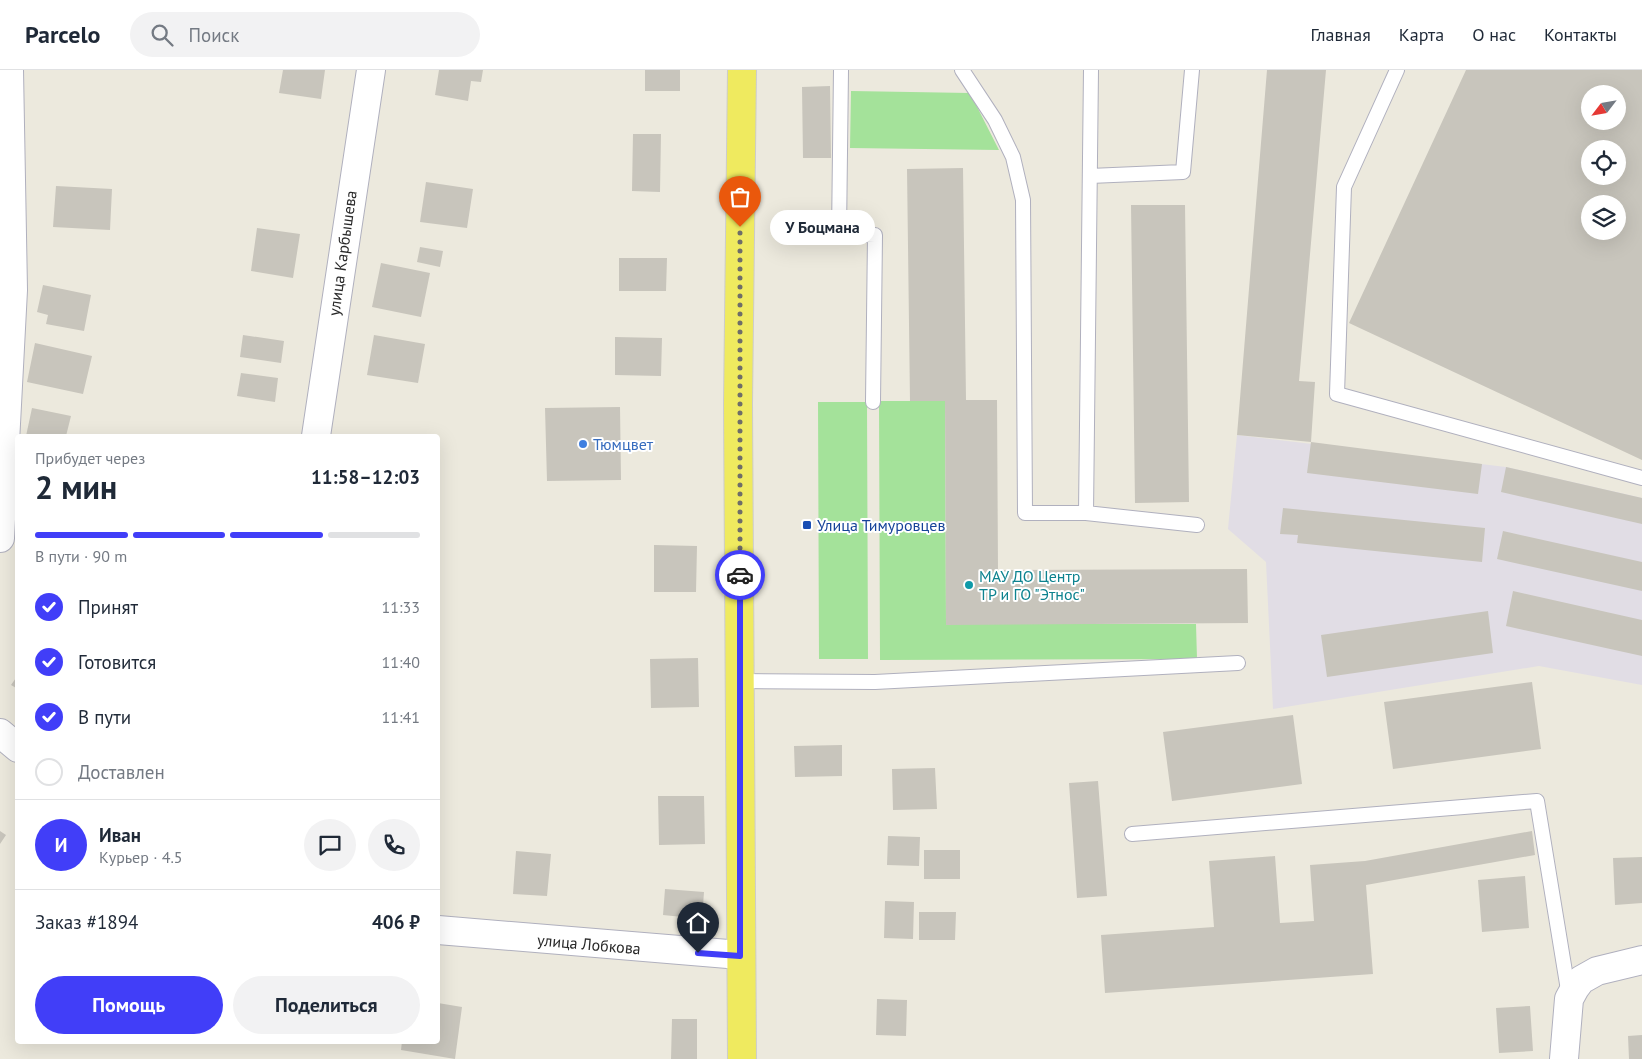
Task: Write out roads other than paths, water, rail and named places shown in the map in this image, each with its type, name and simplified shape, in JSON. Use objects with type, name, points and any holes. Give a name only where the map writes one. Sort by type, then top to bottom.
[{"type":"main road","points":[[742,70],[738,404],[742,1059]]},
{"type":"street","points":[[0,538],[13,290],[6,193],[10,70]]},
{"type":"street","name":"улица Карбышева","points":[[316,434],[371,70]]},
{"type":"street","points":[[0,733],[15,746]]},
{"type":"street","name":"улица Лобкова","points":[[440,930],[740,956]]},
{"type":"street","points":[[1564,1059],[1570,999],[1582,980],[1597,971],[1642,960]]},
{"type":"lane","points":[[841,70],[839,234],[875,235],[873,402]]},
{"type":"lane","points":[[962,70],[995,120],[1013,158],[1023,200],[1025,512],[1086,514],[1197,525]]},
{"type":"lane","points":[[1086,514],[1091,70]]},
{"type":"lane","points":[[1090,176],[1183,172],[1192,70]]},
{"type":"lane","points":[[1397,70],[1344,188],[1337,394],[1642,478]]},
{"type":"lane","points":[[741,682],[875,682],[1238,663]]},
{"type":"lane","points":[[1132,834],[1536,801],[1570,999]]},
{"type":"place","name":"У Боцмана","points":[[740,227]]},
{"type":"place","name":"Тюмцвет","points":[[583,444]]},
{"type":"place","name":"Улица Тимуровцев","points":[[807,525]]},
{"type":"place","name":"МАУ ДО Центр ТР и ГО \"Этнос\"","points":[[969,585]]}]
